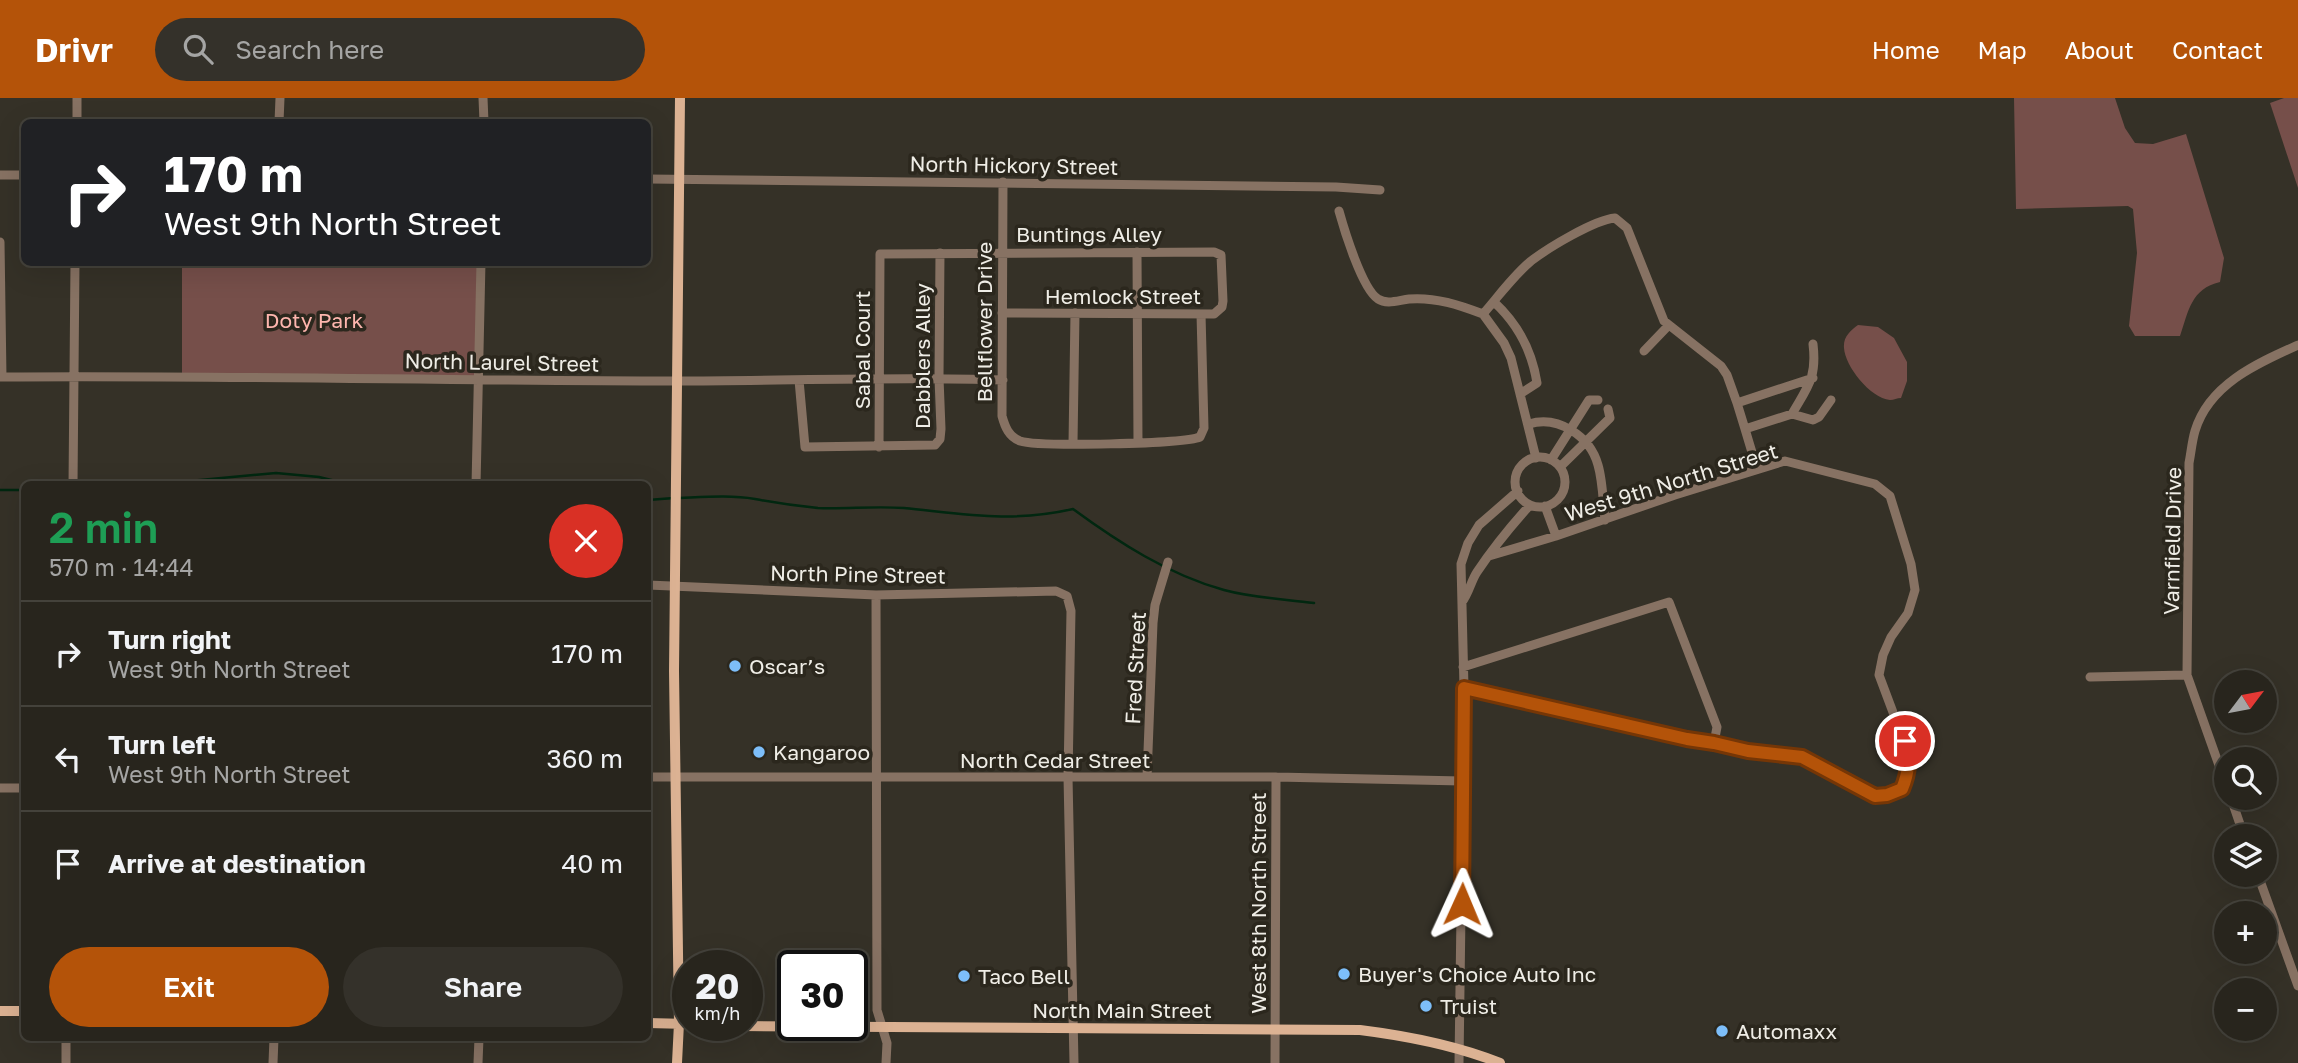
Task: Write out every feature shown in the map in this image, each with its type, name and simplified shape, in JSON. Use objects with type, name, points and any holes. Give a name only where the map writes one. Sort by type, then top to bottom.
[{"type":"main road","points":[[680,98],[674,732],[681,950]]},
{"type":"main road","points":[[0,1011],[21,1011]]},
{"type":"main road","points":[[651,1023],[672,1023]]},
{"type":"main road","name":"North Main Street","points":[[763,1026],[1360,1030],[1459,1048],[1500,1063]]},
{"type":"main road","points":[[677,1063],[680,1041]]},
{"type":"street","points":[[77,98],[77,119]]},
{"type":"street","points":[[279,119],[280,98]]},
{"type":"street","points":[[483,98],[484,119]]},
{"type":"street","points":[[0,175],[21,175]]},
{"type":"street","name":"North Hickory Street","points":[[651,179],[1336,187],[1380,190]]},
{"type":"street","name":"Bellflower Drive","points":[[1003,182],[1002,416],[1006,430],[1019,440],[1042,443],[1194,440],[1204,428],[1201,314]]},
{"type":"street","points":[[1339,211],[1350,247],[1370,290],[1377,298],[1395,302],[1410,299],[1439,300],[1483,314],[1504,343],[1511,358],[1536,458]]},
{"type":"street","points":[[1483,314],[1531,261],[1579,231],[1606,219],[1615,218],[1627,228],[1664,321],[1721,366],[1727,375],[1758,469]]},
{"type":"street","points":[[0,242],[1,377]]},
{"type":"street","points":[[1137,252],[1138,443]]},
{"type":"street","name":"Buntings Alley","points":[[880,254],[1214,252]]},
{"type":"street","name":"Hemlock Street","points":[[1002,313],[1214,314],[1222,307],[1223,301],[1222,255],[1214,252]]},
{"type":"street","name":"Dabblers Alley","points":[[879,447],[935,444],[940,439],[940,253]]},
{"type":"street","name":"Sabal Court","points":[[879,447],[880,254]]},
{"type":"street","points":[[73,481],[75,266]]},
{"type":"street","points":[[476,481],[481,266]]},
{"type":"street","points":[[1494,302],[1505,312],[1530,351],[1537,383],[1520,394]]},
{"type":"street","points":[[1073,443],[1075,313]]},
{"type":"street","points":[[1644,351],[1668,326]]},
{"type":"street","points":[[1792,414],[1813,378],[1813,344]]},
{"type":"street","name":"Varnfield Drive","points":[[2214,751],[2188,676],[2189,463],[2196,429],[2213,397],[2240,374],[2298,345]]},
{"type":"street","name":"North Laurel Street","points":[[1,377],[182,375],[676,381],[939,378],[1003,380]]},
{"type":"street","points":[[1737,403],[1813,378]]},
{"type":"street","points":[[799,380],[805,447],[879,447]]},
{"type":"street","points":[[1551,460],[1590,400],[1598,400]]},
{"type":"street","points":[[1745,429],[1792,414],[1813,420],[1819,417],[1831,400]]},
{"type":"street","points":[[1560,467],[1610,418],[1608,409]]},
{"type":"street","points":[[1528,424],[1546,421],[1570,429],[1586,443],[1599,467],[1605,520]]},
{"type":"street","points":[[1536,458],[1551,460],[1560,467],[1565,483],[1564,491],[1554,503],[1545,506],[1531,505],[1518,491],[1516,478],[1519,470],[1536,458]]},
{"type":"street","name":"West 9th North Street","points":[[1464,688],[1687,739],[1748,751],[1802,757],[1875,796],[1902,789],[1908,775],[1909,755],[1879,675],[1883,655],[1891,637],[1908,613],[1915,590],[1890,496],[1875,484],[1785,461],[1489,556]]},
{"type":"street","points":[[1459,1063],[1464,688],[1461,570],[1468,542],[1479,525],[1518,491]]},
{"type":"street","points":[[1462,602],[1468,595],[1475,574],[1510,527],[1531,505]]},
{"type":"street","points":[[1545,506],[1556,536]]},
{"type":"street","name":"Fred Street","points":[[1147,777],[1153,623],[1155,605],[1168,562]]},
{"type":"street","points":[[1461,570],[1475,574]]},
{"type":"street","name":"North Pine Street","points":[[651,585],[876,595],[1055,591],[1067,596],[1071,611],[1068,777]]},
{"type":"street","points":[[876,595],[877,1010],[887,1043],[887,1063]]},
{"type":"street","points":[[1463,667],[1669,602],[1717,727],[1714,743]]},
{"type":"street","points":[[2090,677],[2188,676]]},
{"type":"street","name":"North Cedar Street","points":[[651,777],[1276,777],[1462,781]]},
{"type":"street","points":[[1068,777],[1074,1063]]},
{"type":"street","name":"West 8th North Street","points":[[1275,1063],[1276,777]]},
{"type":"street","points":[[0,788],[21,788]]},
{"type":"street","points":[[2262,887],[2298,986]]},
{"type":"street","points":[[66,1041],[66,1063]]},
{"type":"street","points":[[273,1063],[274,1041]]},
{"type":"street","points":[[478,1063],[479,1041]]},
{"type":"green space","points":[[2014,98],[2115,98],[2125,128],[2135,143],[2153,144],[2186,134],[2224,258],[2220,282],[2210,285],[2197,295],[2180,336],[2135,336],[2129,326],[2137,253],[2133,209],[2128,206],[2016,209]]},
{"type":"green space","points":[[2284,98],[2298,98],[2298,188],[2270,103]]},
{"type":"green space","name":"Doty Park","points":[[182,266],[480,266],[479,379],[182,375]]},
{"type":"green space","points":[[1858,325],[1878,327],[1894,338],[1907,362],[1907,381],[1901,398],[1882,398],[1867,387],[1854,372],[1845,355],[1844,344],[1848,335]]},
{"type":"waterway","points":[[190,481],[276,473],[336,481]]},
{"type":"waterway","points":[[0,490],[21,490]]},
{"type":"waterway","points":[[680,498],[737,497],[818,508],[893,507],[988,516],[1029,516],[1073,509],[1145,556],[1204,584],[1246,595],[1314,603]]},
{"type":"waterway","points":[[651,500],[674,498]]},
{"type":"place","name":"Oscar’s","points":[[735,666]]},
{"type":"place","name":"Kangaroo","points":[[759,752]]},
{"type":"place","name":"Buyer's Choice Auto Inc","points":[[1344,974]]},
{"type":"place","name":"Taco Bell","points":[[964,976]]},
{"type":"place","name":"Truist","points":[[1426,1006]]},
{"type":"place","name":"Automaxx","points":[[1722,1031]]},
{"type":"route","points":[[1462,904],[1464,688],[1687,739],[1748,751],[1802,757],[1875,796],[1902,789],[1908,775],[1909,755],[1905,741]]}]
